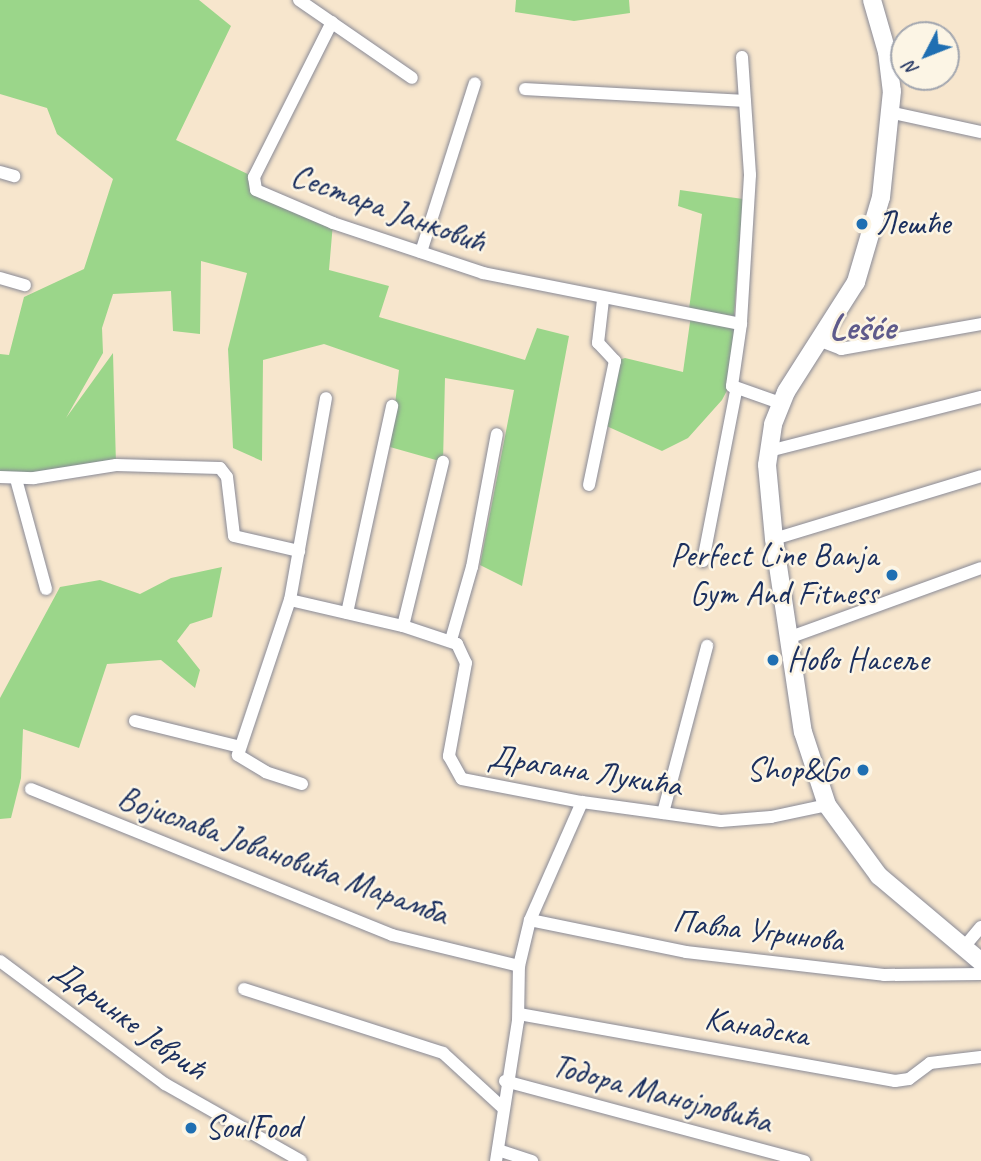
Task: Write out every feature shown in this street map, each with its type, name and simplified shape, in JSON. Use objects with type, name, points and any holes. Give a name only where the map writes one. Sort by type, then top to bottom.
[{"type":"street","points":[[299,0],[412,78]]},
{"type":"street","points":[[872,0],[887,52],[893,113],[881,197],[866,255],[847,300],[818,340],[780,403],[769,452],[774,539],[803,732],[827,805],[873,870],[981,962]]},
{"type":"street","name":"Сестара Јанковић","points":[[332,22],[253,185],[297,209],[421,253],[526,284],[741,324]]},
{"type":"street","points":[[703,561],[736,391],[732,382],[741,324],[750,174],[743,57]]},
{"type":"street","points":[[421,253],[475,83]]},
{"type":"street","points":[[525,89],[745,101]]},
{"type":"street","points":[[893,113],[981,132]]},
{"type":"street","points":[[0,172],[14,176]]},
{"type":"street","points":[[0,278],[24,285]]},
{"type":"street","points":[[589,485],[615,360],[598,343],[603,300]]},
{"type":"street","points":[[818,340],[841,349],[981,324]]},
{"type":"street","points":[[736,391],[780,403]]},
{"type":"street","points":[[769,452],[981,397]]},
{"type":"street","points":[[302,784],[266,772],[238,755],[290,600],[326,398]]},
{"type":"street","points":[[347,613],[392,406]]},
{"type":"street","points":[[290,600],[451,639],[472,567],[497,434]]},
{"type":"street","points":[[403,626],[443,462]]},
{"type":"street","points":[[0,477],[16,479],[116,465],[220,468],[227,477],[234,536],[299,551]]},
{"type":"street","points":[[774,539],[981,476]]},
{"type":"street","points":[[16,479],[46,589]]},
{"type":"street","points":[[788,638],[981,568]]},
{"type":"street","name":"Драгана Лукића","points":[[451,639],[466,663],[454,709],[449,756],[455,774],[582,802],[663,813],[749,820],[827,805]]},
{"type":"street","points":[[663,813],[707,646]]},
{"type":"street","points":[[135,721],[240,747]]},
{"type":"street","name":"Војислава Јовановића Марамба","points":[[31,789],[392,935],[519,966]]},
{"type":"street","points":[[532,1161],[497,1155],[505,1081],[519,1014],[519,966],[530,920],[582,802]]},
{"type":"street","name":"Павла Угринова","points":[[530,920],[698,954],[884,975],[981,974]]},
{"type":"street","points":[[964,947],[981,927]]},
{"type":"street","name":"Даринке Јеврић","points":[[0,961],[115,1050],[227,1122],[301,1161]]},
{"type":"street","points":[[244,989],[443,1053],[502,1107]]},
{"type":"street","name":"Канадска","points":[[519,1014],[895,1081],[909,1079],[930,1063],[981,1057]]},
{"type":"street","name":"Тодора Манојловића","points":[[505,1081],[804,1161]]},
{"type":"green space","points":[[0,0],[199,0],[231,26],[176,140],[254,177],[253,185],[333,223],[329,270],[389,286],[379,317],[525,360],[537,328],[569,336],[522,586],[480,565],[514,390],[445,378],[443,462],[390,447],[399,370],[324,344],[263,360],[262,461],[233,448],[228,349],[247,273],[201,261],[200,334],[173,331],[171,291],[113,294],[102,328],[103,353],[66,418],[113,353],[116,465],[0,476],[0,354],[9,355],[24,297],[84,269],[113,179],[57,134],[47,108],[0,94]]},
{"type":"green space","points":[[516,0],[629,0],[630,13],[574,21],[515,12]]},
{"type":"green space","points":[[680,190],[743,199],[734,316],[689,309],[702,214],[678,206]]},
{"type":"green space","points":[[691,315],[741,324],[732,381],[722,400],[688,438],[662,451],[602,424],[615,361],[625,358],[683,372]]},
{"type":"green space","points":[[222,567],[212,617],[190,624],[177,641],[200,670],[195,688],[161,660],[107,664],[79,748],[23,729],[21,778],[11,818],[0,819],[0,698],[60,587],[100,580],[140,594],[171,578]]},
{"type":"place","name":"Лешће","points":[[862,224]]},
{"type":"place","name":"Perfect Line Banja Gym And Fitness","points":[[892,575]]},
{"type":"place","name":"Ново Насеље","points":[[773,660]]},
{"type":"place","name":"Shop&Go","points":[[863,770]]},
{"type":"place","name":"SoulFood","points":[[191,1128]]},
{"type":"district","name":"Lešće","points":[[862,327]]}]
